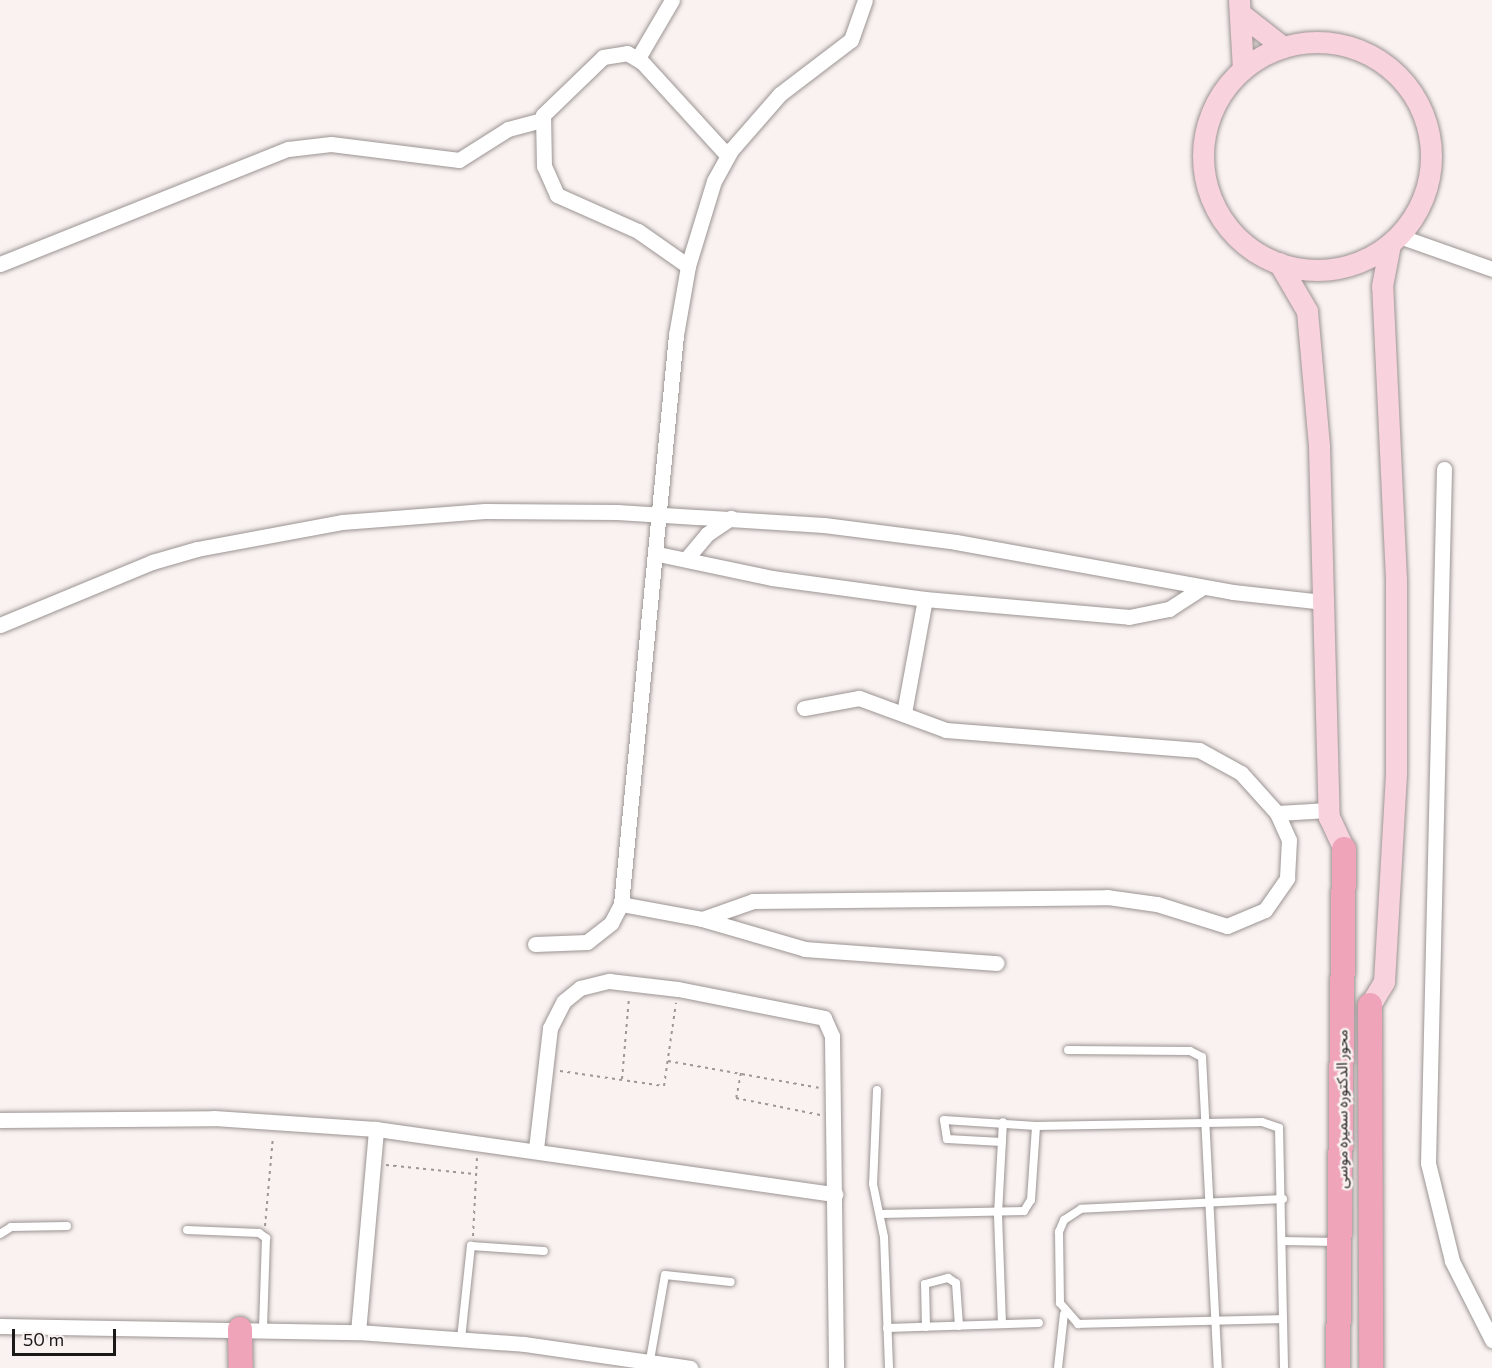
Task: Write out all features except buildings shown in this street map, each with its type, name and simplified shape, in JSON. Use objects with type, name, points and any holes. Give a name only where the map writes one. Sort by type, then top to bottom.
[{"type":"main road","name":"محور الدكتوره سميره موسى","points":[[1338,1368],[1342,1242],[1344,849]]},
{"type":"main road","name":"محور الدكتوره سميره موسى","points":[[1370,1005],[1371,1368]]},
{"type":"main road","points":[[241,1368],[251,1329]]},
{"type":"street","points":[[638,58],[672,0]]},
{"type":"street","points":[[535,944],[587,942],[611,923],[621,904],[663,514],[676,335],[688,266],[727,155],[792,81],[851,40],[865,0]]},
{"type":"street","points":[[1240,7],[1283,47]]},
{"type":"street","points":[[1240,7],[1243,69]]},
{"type":"street","points":[[1344,849],[1331,831],[1329,810],[1324,602],[1307,311],[1278,263],[1229,229],[1204,174],[1210,114],[1243,69],[1283,47],[1323,41],[1363,51],[1394,70],[1417,99],[1430,134],[1431,171],[1420,206],[1395,240],[1382,285],[1393,468],[1396,749],[1385,975],[1370,1005]]},
{"type":"street","points":[[688,266],[638,231],[557,195],[544,166],[541,120],[549,106],[603,57],[621,52],[638,58],[727,155]]},
{"type":"street","points":[[0,264],[288,149],[331,144],[459,160],[500,133],[541,120]]},
{"type":"street","points":[[1278,263],[1337,268],[1395,240],[1492,270]]},
{"type":"street","points":[[1444,469],[1428,1155],[1443,1237],[1492,1340]]},
{"type":"street","points":[[0,625],[152,562],[294,529],[437,513],[663,514],[732,518],[946,541],[1203,587],[1324,602]]},
{"type":"street","points":[[687,558],[707,534],[732,518]]},
{"type":"street","points":[[658,554],[687,558],[772,578],[925,599],[1129,617],[1169,609],[1203,587]]},
{"type":"street","points":[[903,713],[925,599]]},
{"type":"street","points":[[702,919],[753,901],[1107,897],[1157,904],[1207,924],[1238,924],[1265,910],[1287,878],[1291,849],[1277,813],[1241,773],[1200,750],[946,730],[859,698],[804,708]]},
{"type":"street","points":[[1277,813],[1329,810]]},
{"type":"street","points":[[621,904],[702,919],[805,949],[996,963]]},
{"type":"street","points":[[536,1149],[550,1028],[564,1001],[589,984],[631,983],[678,989],[824,1018],[832,1031],[836,1368]]},
{"type":"street","points":[[0,1120],[274,1121],[376,1129],[479,1140],[835,1194]]},
{"type":"street","points":[[358,1332],[376,1129]]},
{"type":"street","points":[[0,1326],[358,1332],[461,1339],[650,1360],[690,1368]]},
{"type":"lane","points":[[1068,1050],[1199,1053],[1206,1124],[1218,1368]]},
{"type":"lane","points":[[878,1090],[873,1184],[880,1214],[889,1368]]},
{"type":"lane","points":[[1002,1142],[947,1139],[944,1122],[951,1116],[1036,1126],[1262,1122],[1279,1128],[1283,1199],[1284,1368]]},
{"type":"lane","points":[[1002,1324],[998,1214],[1003,1122]]},
{"type":"lane","points":[[880,1214],[1017,1214],[1029,1206],[1036,1126]]},
{"type":"lane","points":[[1058,1368],[1064,1314],[1059,1232],[1069,1216],[1089,1208],[1283,1199]]},
{"type":"lane","points":[[0,1234],[11,1227],[67,1226]]},
{"type":"lane","points":[[187,1230],[263,1235],[251,1329]]},
{"type":"lane","points":[[1282,1242],[1342,1242]]},
{"type":"lane","points":[[461,1339],[469,1252],[476,1243],[544,1251]]},
{"type":"lane","points":[[650,1360],[665,1275],[731,1282]]},
{"type":"lane","points":[[926,1327],[925,1284],[940,1278],[956,1283],[959,1326]]},
{"type":"lane","points":[[1064,1314],[1083,1325],[1283,1319]]},
{"type":"lane","points":[[887,1328],[1039,1323]]},
{"type":"path","points":[[622,1080],[631,983]]},
{"type":"path","points":[[545,1068],[664,1086],[678,989]]},
{"type":"path","points":[[668,1061],[833,1090]]},
{"type":"path","points":[[741,1073],[736,1098],[834,1118]]},
{"type":"path","points":[[263,1235],[274,1121]]},
{"type":"path","points":[[476,1243],[471,1217],[479,1140]]},
{"type":"path","points":[[373,1163],[475,1174]]}]
